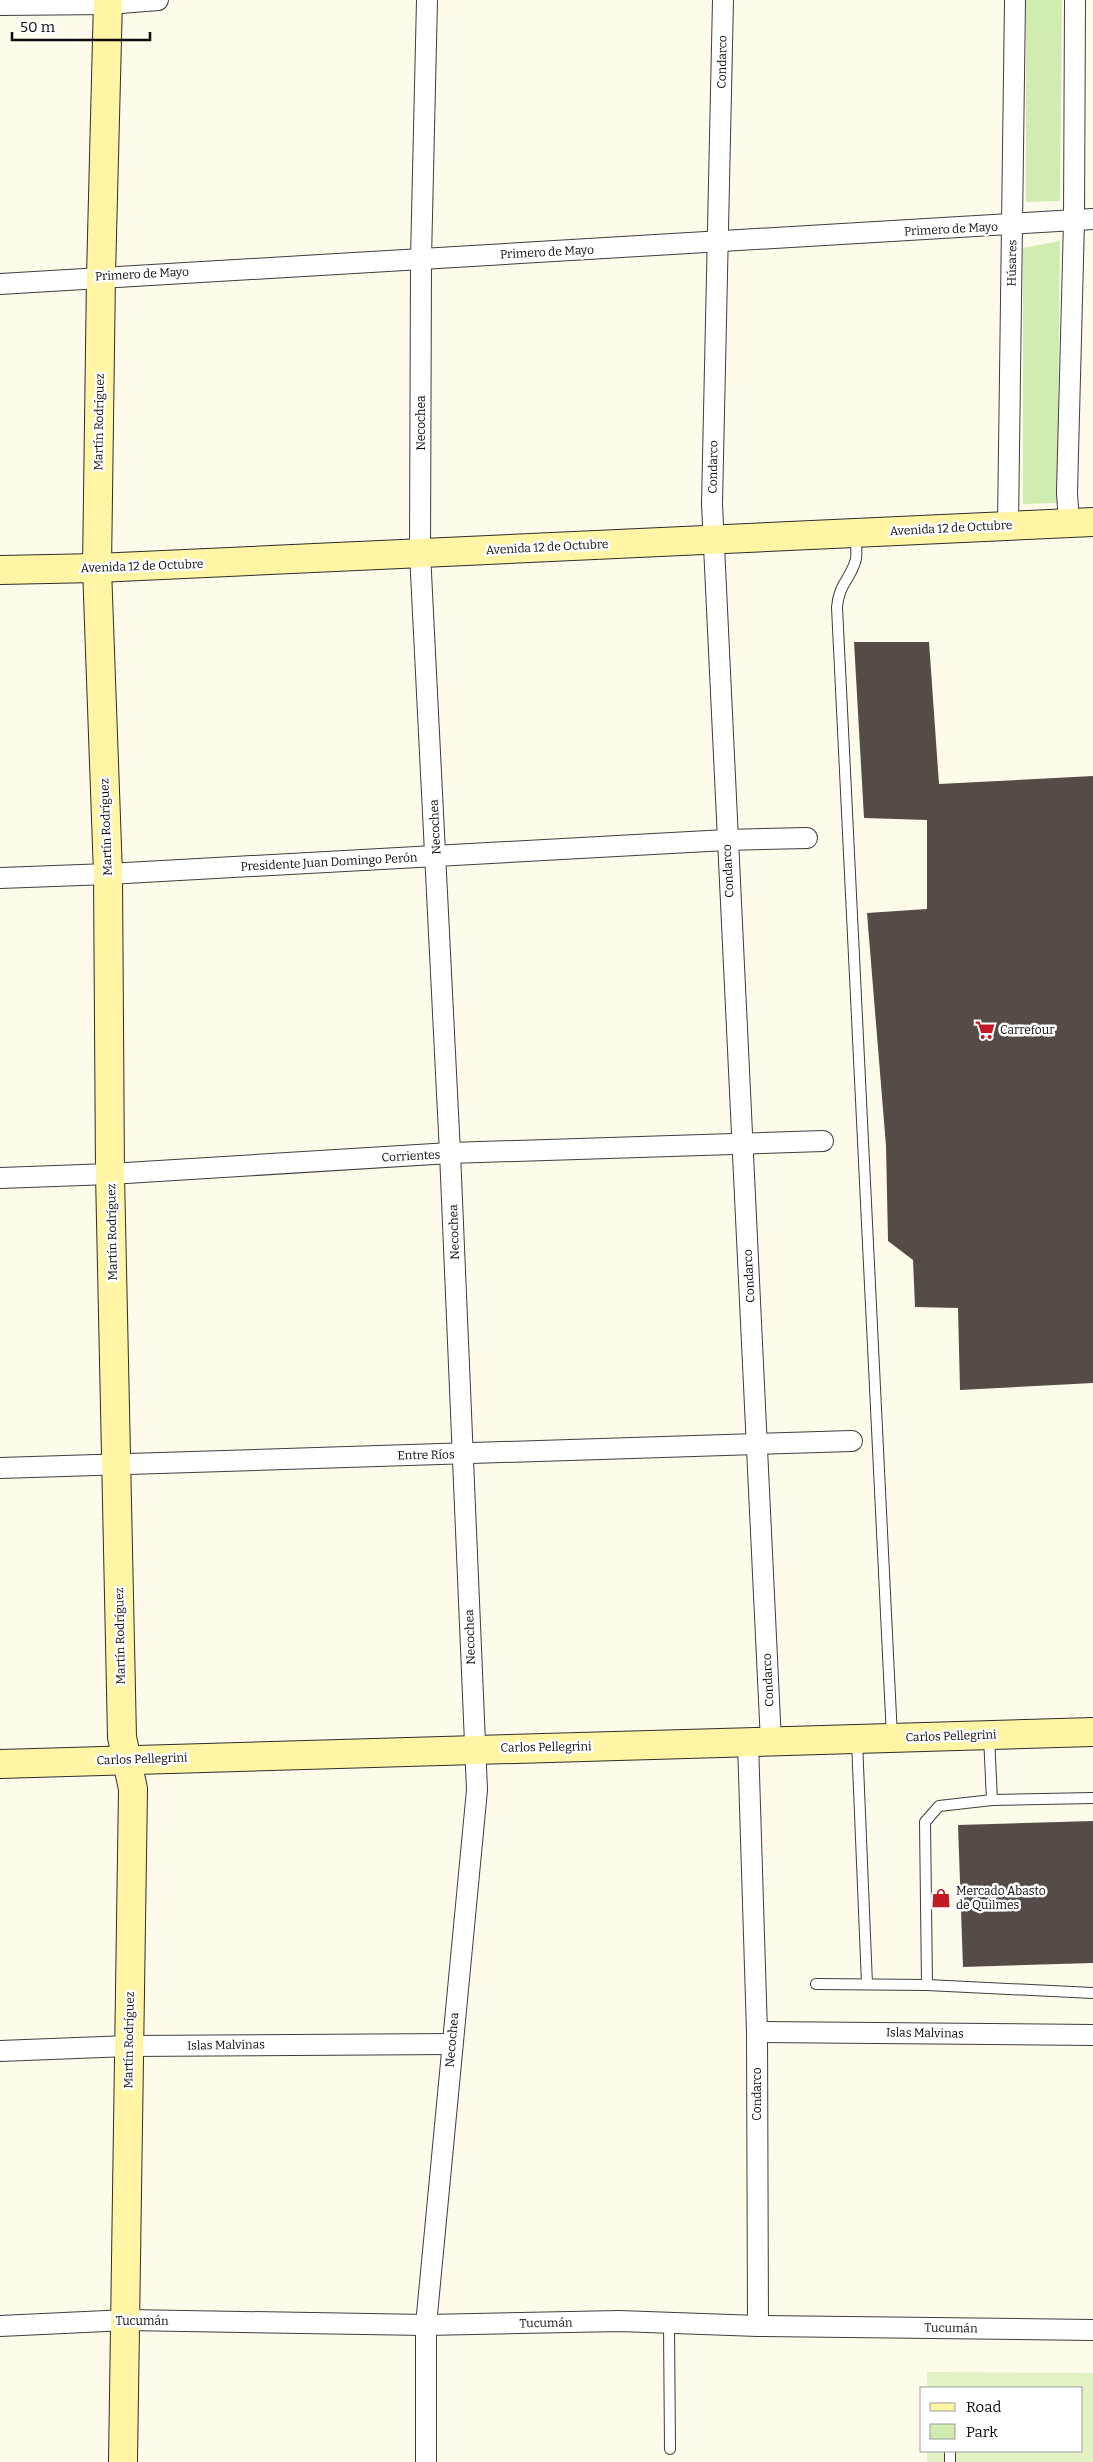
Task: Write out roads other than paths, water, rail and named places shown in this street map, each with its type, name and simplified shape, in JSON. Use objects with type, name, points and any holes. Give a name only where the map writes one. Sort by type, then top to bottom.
[{"type":"street","points":[[0,4],[158,0]]},
{"type":"street","name":"Necochea","points":[[426,2462],[426,2325],[477,1790],[450,1154],[420,553],[422,258],[427,0]]},
{"type":"street","name":"Condarco","points":[[723,0],[712,504],[726,840],[757,1444],[760,1742],[757,2032],[758,2326]]},
{"type":"street","name":"Húsares","points":[[1008,525],[1015,0]]},
{"type":"street","points":[[1075,0],[1083,220],[1067,493],[1081,522]]},
{"type":"street","name":"Martín Rodríguez","points":[[108,2],[101,276],[97,568],[108,874],[110,1174],[122,1737],[133,1789],[128,2046],[127,2320],[123,2462]]},
{"type":"street","name":"Primero de Mayo","points":[[0,284],[101,276],[1083,220]]},
{"type":"street","name":"Avenida 12 de Octubre","points":[[0,570],[97,568],[1081,522]]},
{"type":"street","name":"Presidente Juan Domingo Perón","points":[[0,878],[108,874],[726,840],[807,838]]},
{"type":"street","name":"Corrientes","points":[[0,1178],[110,1174],[450,1154],[823,1141]]},
{"type":"street","name":"Entre Ríos","points":[[0,1468],[852,1441]]},
{"type":"street","name":"Carlos Pellegrini","points":[[0,1764],[1093,1732]]},
{"type":"street","name":"Islas Malvinas","points":[[757,2032],[1093,2035]]},
{"type":"street","name":"Islas Malvinas","points":[[0,2051],[128,2046],[452,2044]]},
{"type":"street","name":"Tucumán","points":[[0,2326],[127,2320],[426,2325],[619,2322],[758,2326],[1093,2330]]},
{"type":"lane","points":[[855,532],[856,558],[850,574],[838,592],[837,607],[892,1738]]},
{"type":"lane","points":[[989,1735],[992,1800]]},
{"type":"lane","points":[[857,1740],[868,1984]]},
{"type":"lane","points":[[927,1985],[925,1822],[939,1806],[992,1800],[1093,1798]]},
{"type":"lane","points":[[816,1984],[927,1985],[1093,1993]]},
{"type":"lane","points":[[669,2324],[670,2449]]},
{"type":"place","name":"Carrefour","points":[[985,1030]]},
{"type":"place","name":"Mercado Abasto de Quilmes","points":[[941,1898]]}]
